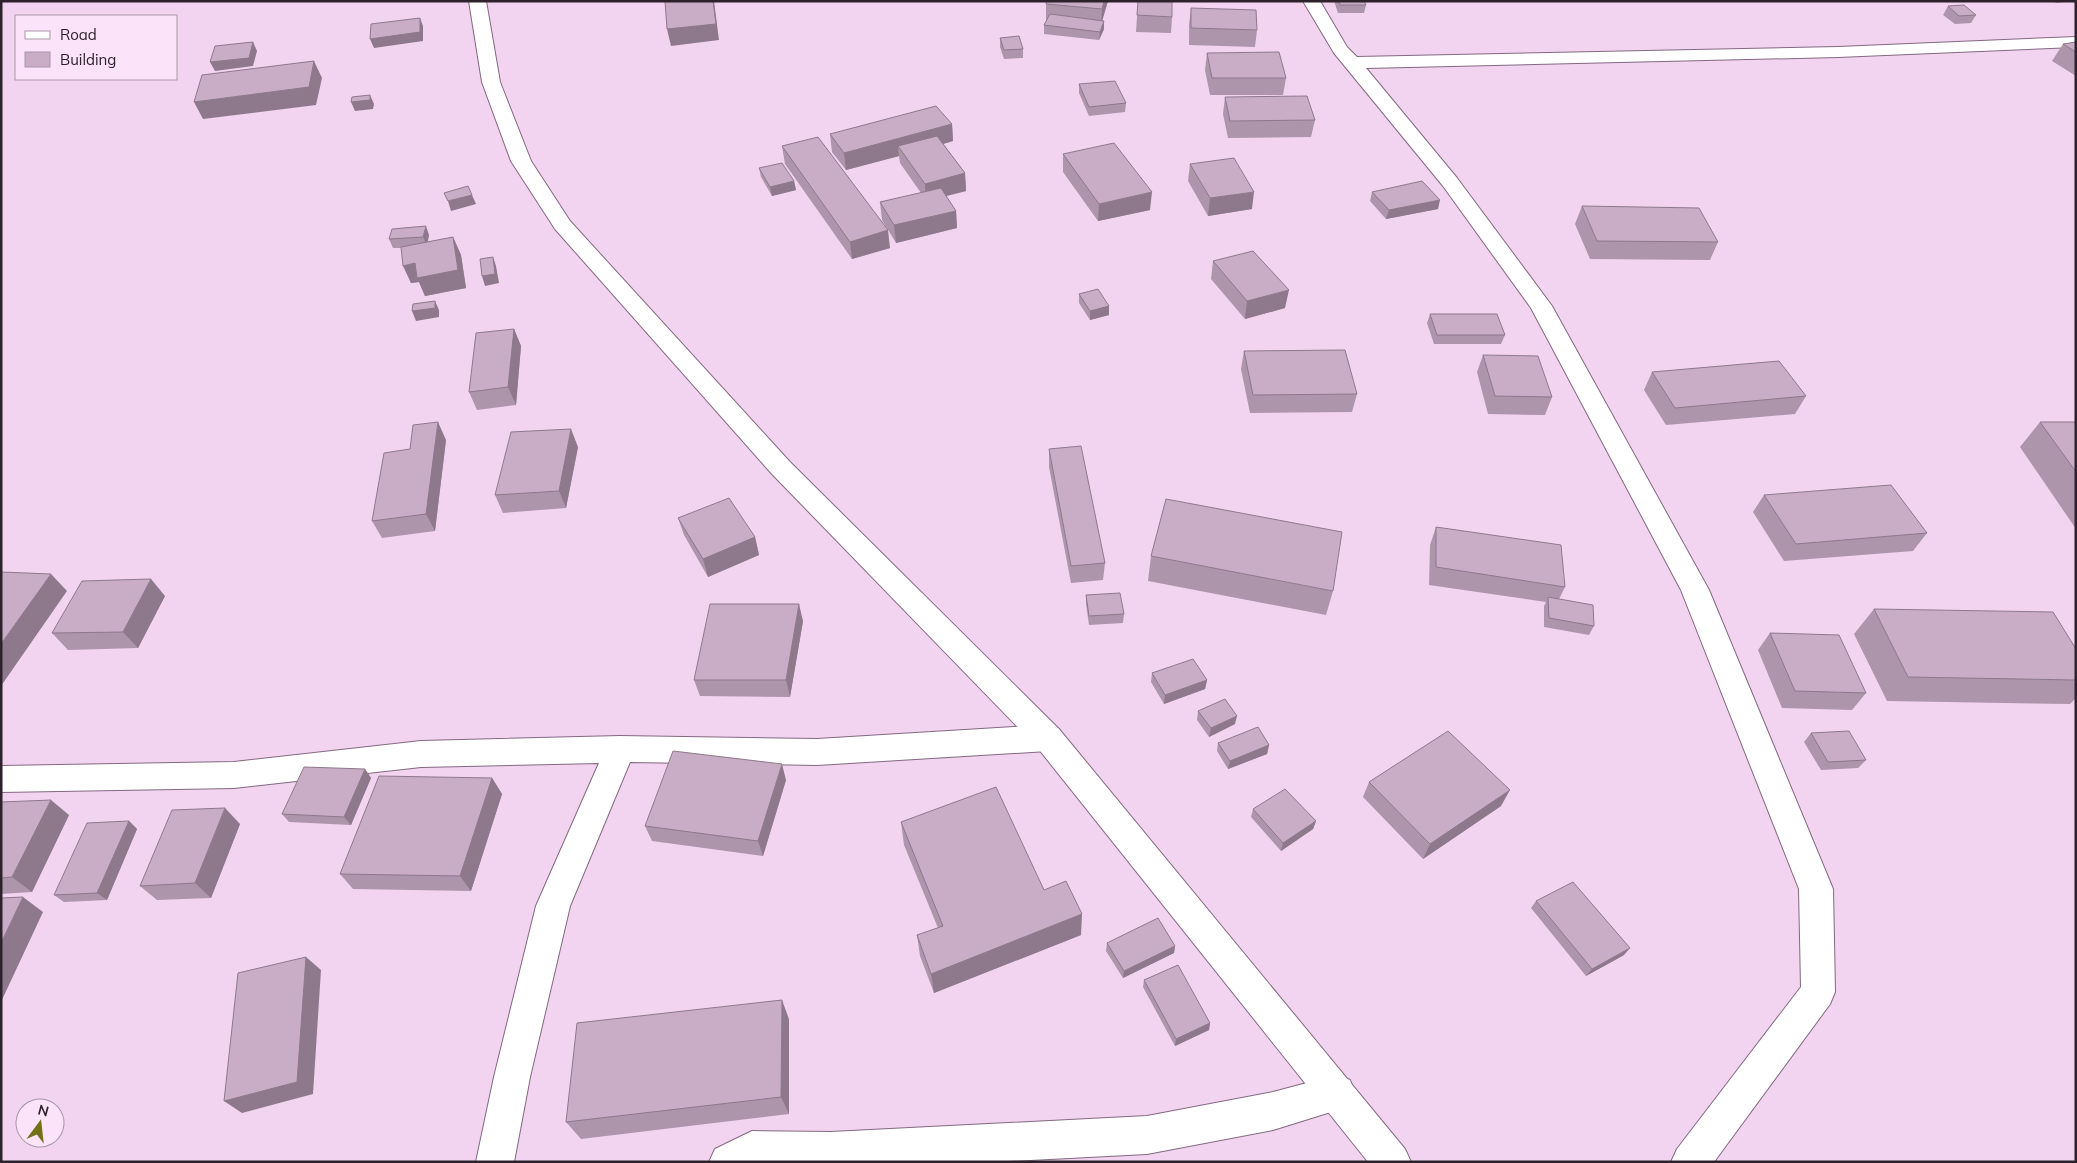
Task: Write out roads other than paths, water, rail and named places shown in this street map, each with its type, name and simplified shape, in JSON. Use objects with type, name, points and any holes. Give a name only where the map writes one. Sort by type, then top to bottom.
[{"type":"street","points":[[477,1],[491,82],[522,161],[562,225],[780,468],[1048,738],[1392,1162]]},
{"type":"street","points":[[1311,1],[1340,50],[1450,182],[1540,306],[1695,590],[1816,889],[1818,992],[1690,1162]]},
{"type":"street","points":[[1351,63],[1838,52],[2076,42]]},
{"type":"street","points":[[1,779],[234,775],[421,754],[620,749],[817,752],[1048,738]]},
{"type":"street","points":[[495,1162],[512,1077],[553,906],[620,749]]},
{"type":"street","points":[[728,1162],[752,1150],[831,1151],[1147,1135],[1273,1111],[1337,1093]]}]
